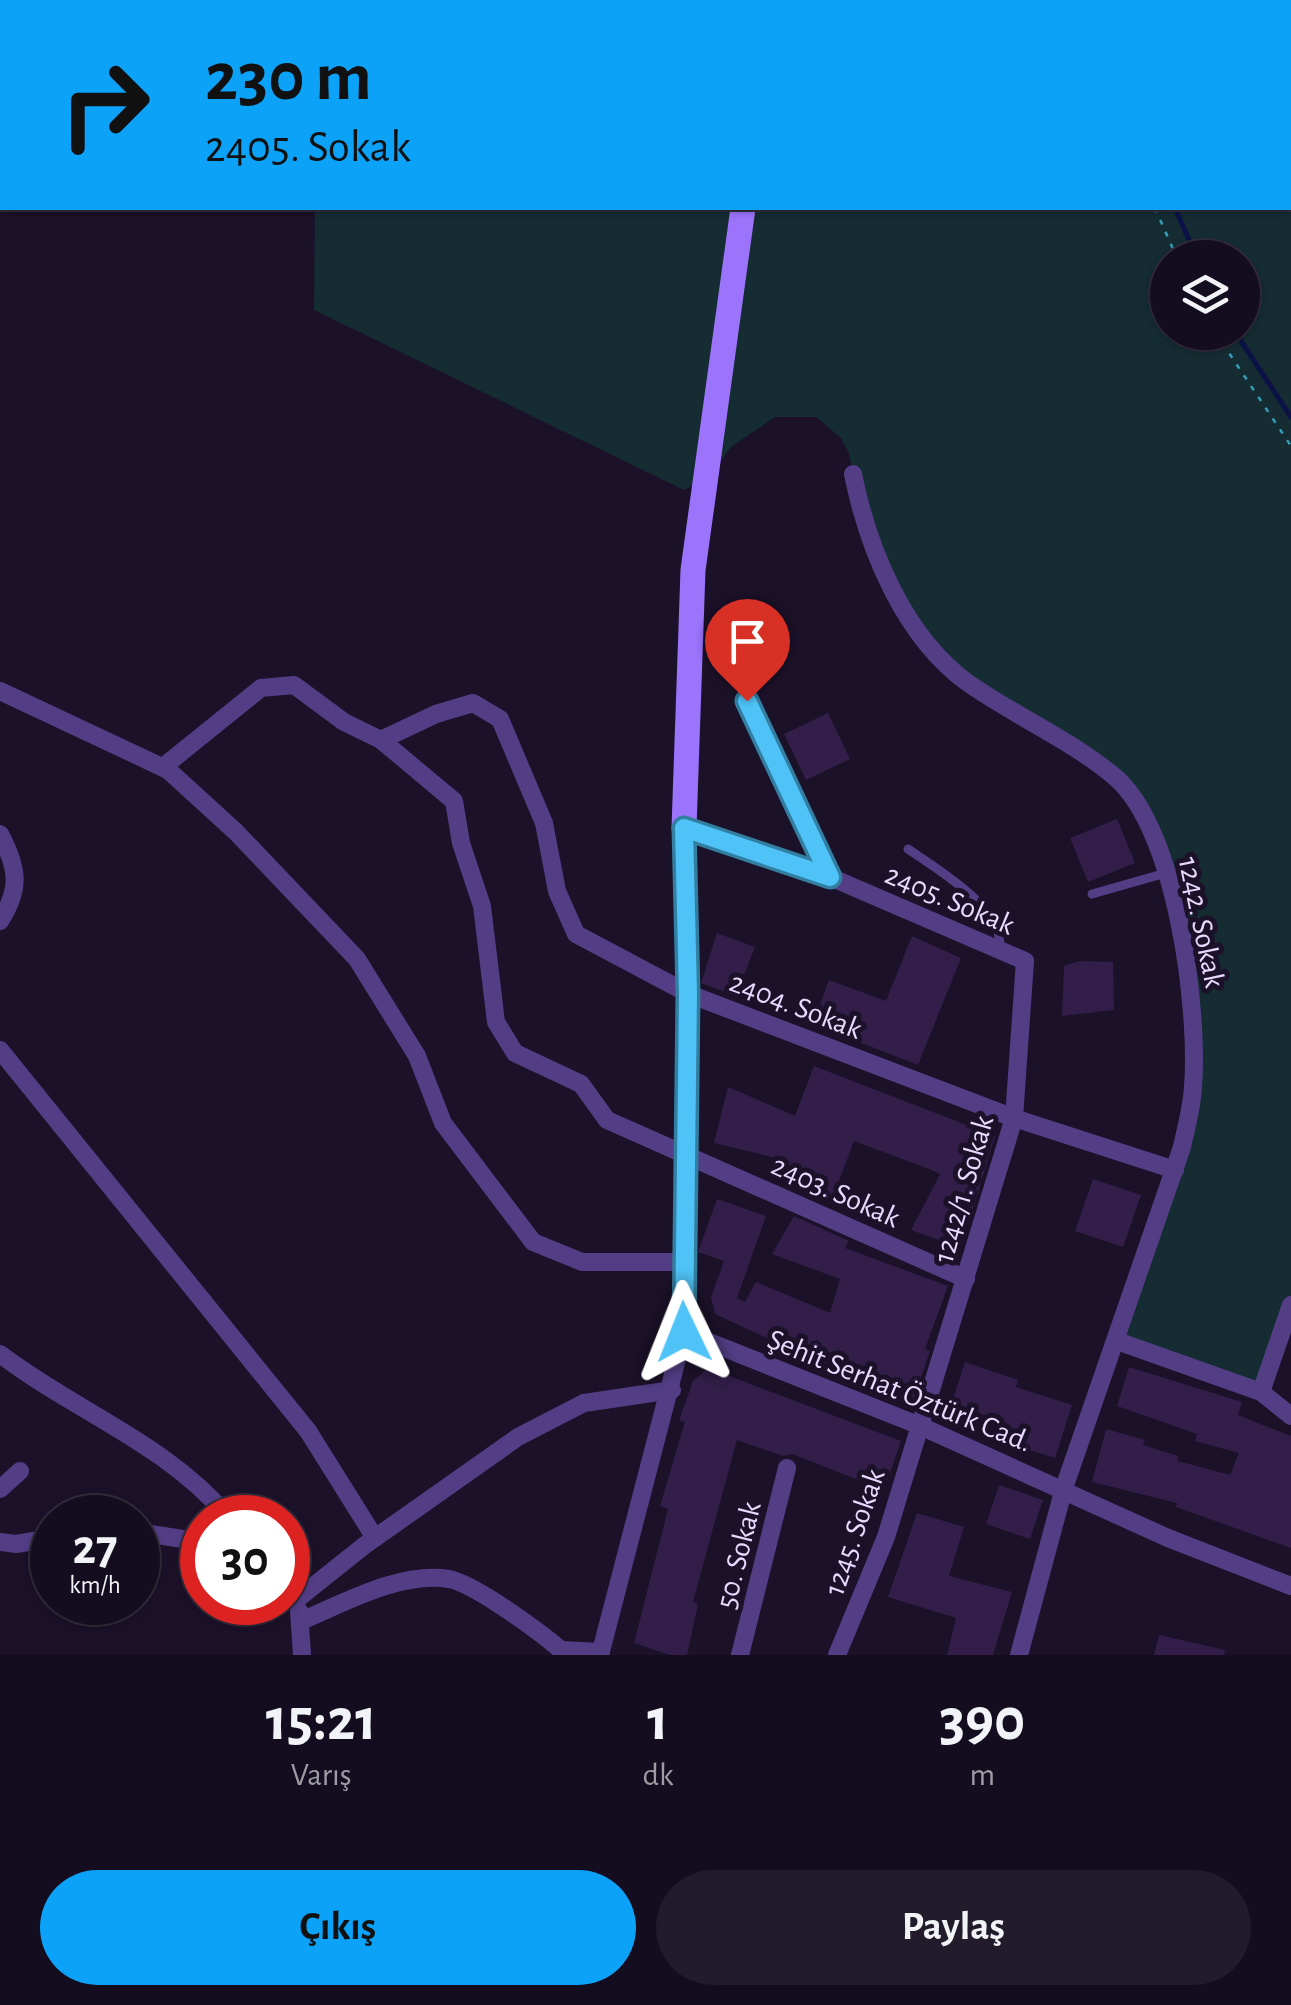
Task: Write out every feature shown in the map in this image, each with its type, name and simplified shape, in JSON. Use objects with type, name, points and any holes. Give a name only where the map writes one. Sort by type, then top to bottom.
[{"type":"street","points":[[310,1617],[410,1581],[451,1579],[539,1631],[560,1650],[600,1653],[672,1390],[684,1332],[688,994],[684,828],[693,570],[743,210]]},
{"type":"street","name":"1242. Sokak","points":[[853,474],[869,535],[890,584],[942,662],[966,682],[1117,778],[1154,836],[1182,935],[1194,1034],[1193,1089],[1174,1170],[1064,1488],[1019,1655]]},
{"type":"street","name":"2403. Sokak","points":[[163,767],[261,688],[294,685],[344,722],[381,740],[454,800],[460,843],[482,906],[496,1022],[515,1053],[581,1084],[607,1120],[966,1278]]},
{"type":"street","points":[[0,691],[163,767],[236,832],[357,959],[417,1056],[443,1123],[533,1242],[582,1262],[682,1262]]},
{"type":"street","points":[[747,701],[830,877]]},
{"type":"street","name":"2404. Sokak","points":[[381,740],[436,714],[473,703],[500,718],[544,822],[564,915],[576,934],[688,994],[1014,1118],[1174,1170]]},
{"type":"street","name":"2405. Sokak","points":[[684,828],[830,877],[1024,961]]},
{"type":"street","points":[[0,834],[17,874],[15,899],[0,921]]},
{"type":"street","name":"1242/1. Sokak","points":[[918,1425],[1014,1118],[1024,961]]},
{"type":"street","points":[[0,1050],[308,1432],[375,1538]]},
{"type":"street","points":[[1261,1392],[1291,1305]]},
{"type":"street","name":"Şehit Serhat Öztürk Cad.","points":[[684,1332],[918,1425],[1168,1538],[1291,1586]]},
{"type":"street","points":[[1117,1341],[1261,1392],[1291,1416]]},
{"type":"street","points":[[0,1354],[34,1379],[179,1466],[207,1495]]},
{"type":"street","points":[[310,1582],[518,1437],[584,1403],[672,1390]]},
{"type":"street","name":"1245. Sokak","points":[[837,1655],[886,1537],[918,1425]]},
{"type":"street","name":"50. Sokak","points":[[740,1655],[787,1468]]},
{"type":"street","points":[[0,1489],[20,1471]]},
{"type":"street","points":[[0,1542],[30,1542]]},
{"type":"street","points":[[301,1625],[302,1655]]},
{"type":"lane","points":[[908,849],[991,915],[1001,934],[995,956]]},
{"type":"lane","points":[[1092,894],[1166,873]]},
{"type":"path","points":[[1156,210],[1169,240]]},
{"type":"path","points":[[1227,350],[1291,446]]},
{"type":"green space","points":[[315,210],[1291,210],[1291,1305],[1261,1392],[1117,1341],[1182,1147],[1194,1034],[1166,873],[1117,778],[966,682],[910,619],[859,504],[849,453],[841,438],[816,417],[775,417],[731,447],[708,478],[684,490],[314,310]]},
{"type":"building","points":[[828,713],[850,759],[806,780],[784,734]]},
{"type":"building","points":[[1117,819],[1135,863],[1088,882],[1070,838]]},
{"type":"building","points":[[717,933],[755,947],[736,996],[701,983]]},
{"type":"building","points":[[912,936],[961,958],[918,1065],[813,1024],[829,980],[886,1001]]},
{"type":"building","points":[[1079,961],[1113,962],[1114,1010],[1062,1016],[1064,966]]},
{"type":"building","points":[[814,1066],[995,1136],[961,1248],[911,1230],[940,1174],[929,1169],[854,1141],[832,1200],[773,1178],[780,1159],[714,1143],[728,1087],[795,1116]]},
{"type":"building","points":[[1093,1179],[1141,1195],[1123,1247],[1075,1231]]},
{"type":"building","points":[[717,1199],[766,1216],[737,1298],[745,1302],[756,1282],[830,1313],[840,1279],[772,1254],[794,1216],[849,1241],[845,1248],[948,1286],[925,1349],[930,1351],[914,1398],[814,1360],[715,1314],[711,1297],[724,1261],[698,1252]]},
{"type":"building","points":[[965,1362],[1018,1380],[1016,1387],[1072,1405],[1055,1458],[1010,1444],[1014,1432],[949,1411]]},
{"type":"building","points":[[1129,1367],[1242,1402],[1238,1415],[1291,1436],[1291,1548],[1176,1507],[1177,1503],[1092,1482],[1106,1429],[1145,1440],[1143,1445],[1178,1456],[1178,1461],[1230,1475],[1239,1453],[1195,1441],[1197,1434],[1117,1406]]},
{"type":"building","points":[[708,1368],[901,1441],[884,1490],[792,1454],[783,1456],[737,1440],[693,1602],[698,1604],[687,1655],[670,1655],[634,1643],[668,1509],[660,1506],[685,1422],[679,1420],[693,1381]]},
{"type":"building","points":[[999,1485],[1043,1500],[1030,1539],[986,1524]]},
{"type":"building","points":[[917,1513],[964,1527],[949,1576],[1012,1592],[993,1655],[947,1655],[956,1618],[888,1597]]},
{"type":"building","points":[[1159,1635],[1225,1650],[1224,1655],[1154,1655]]},
{"type":"waterway","points":[[1176,210],[1189,240]]},
{"type":"waterway","points":[[1247,350],[1291,417]]},
{"type":"route","points":[[684,1332],[688,994],[684,828],[830,877],[747,701]]}]
